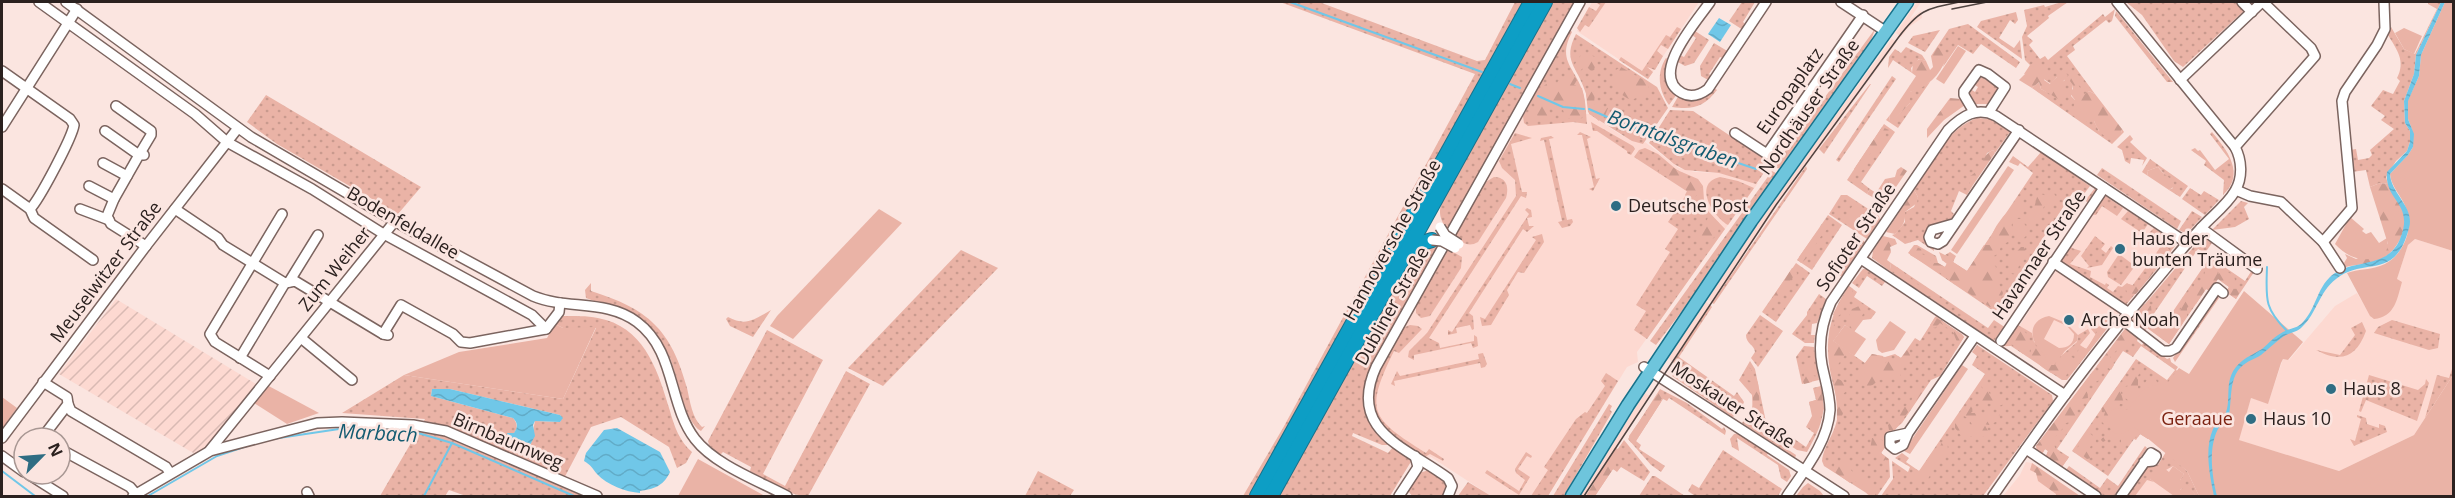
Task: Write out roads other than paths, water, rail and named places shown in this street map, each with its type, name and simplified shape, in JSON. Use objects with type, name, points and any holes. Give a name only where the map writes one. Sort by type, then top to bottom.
[{"type":"highway","name":"Hannoversche Straße","points":[[1257,496],[1531,2]]},
{"type":"highway","name":"Hannoversche Straße","points":[[1270,496],[1545,2]]},
{"type":"highway","points":[[1442,188],[1436,214],[1445,230]]},
{"type":"highway","points":[[1399,262],[1416,247],[1438,243]]},
{"type":"main road","name":"Nordhäuser Straße","points":[[1566,496],[1613,414],[1907,2]]},
{"type":"main road","name":"Nordhäuser Straße","points":[[1572,496],[1647,369]]},
{"type":"street","name":"Bodenfeldallee","points":[[39,2],[150,82],[227,142],[312,189],[385,235],[532,315],[546,329]]},
{"type":"street","name":"Bodenfeldallee","points":[[66,2],[238,128],[395,221],[533,296],[560,303],[609,308],[637,322],[648,332],[661,351],[688,427],[700,444],[716,458],[788,496]]},
{"type":"street","name":"Dubliner Straße","points":[[1445,230],[1580,2]]},
{"type":"street","points":[[1710,2],[1670,63],[1670,77],[1674,86],[1689,95],[1696,95],[1708,89],[1766,2]]},
{"type":"street","points":[[1841,2],[1885,31]]},
{"type":"street","points":[[1993,496],[2065,395],[2126,317],[2187,243],[2236,190],[2241,167],[2235,147],[2117,2]]},
{"type":"street","points":[[2242,2],[2252,12]]},
{"type":"street","points":[[2180,80],[2262,2],[2311,48],[2315,56],[2235,147]]},
{"type":"street","points":[[2323,242],[2352,208],[2342,101],[2345,92],[2377,45],[2385,29],[2384,2]]},
{"type":"street","points":[[2,127],[77,9]]},
{"type":"street","name":"Europaplatz","points":[[1735,133],[1767,154],[1863,15]]},
{"type":"street","points":[[150,82],[160,69]]},
{"type":"street","points":[[1989,112],[2005,87],[1979,70],[1964,91],[1974,112],[1989,112],[2019,130],[2187,243]]},
{"type":"street","points":[[2,71],[70,119],[74,125],[67,146],[44,189],[30,209]]},
{"type":"street","points":[[108,220],[108,212],[114,199],[142,155],[152,133],[116,106]]},
{"type":"street","name":"Sofioter Straße","points":[[1787,496],[1817,449],[1829,417],[1829,399],[1821,352],[1824,320],[1831,302],[1948,130],[1962,117],[1974,112]]},
{"type":"street","name":"Meuselwitzer Straße","points":[[2,438],[238,128]]},
{"type":"street","points":[[1953,224],[2019,130]]},
{"type":"street","points":[[105,131],[142,155]]},
{"type":"street","points":[[102,162],[127,176]]},
{"type":"street","points":[[312,189],[319,176]]},
{"type":"street","points":[[89,186],[114,199]]},
{"type":"street","name":"Havannaer Straße","points":[[2001,341],[2104,188]]},
{"type":"street","points":[[2,189],[30,209],[34,218],[93,260]]},
{"type":"street","points":[[2236,190],[2250,196],[2281,202],[2323,242],[2340,268]]},
{"type":"street","points":[[175,208],[218,238],[223,245],[287,283],[295,281],[385,335],[401,305],[453,334],[461,342],[470,343],[546,329],[559,312],[560,303]]},
{"type":"street","points":[[80,209],[108,220],[146,246]]},
{"type":"street","points":[[270,376],[213,341],[210,334],[282,214]]},
{"type":"street","name":"Zum Weiher","points":[[210,451],[395,221]]},
{"type":"street","points":[[2201,228],[2257,269]]},
{"type":"street","name":"Hannoversche Straße","points":[[1438,243],[1442,241],[1457,246],[1445,235],[1445,230]]},
{"type":"street","points":[[240,358],[318,235]]},
{"type":"street","name":"Dubliner Straße","points":[[1438,243],[1376,367],[1369,386],[1369,408],[1375,424],[1389,439],[1448,478],[1450,492]]},
{"type":"street","name":"Havannaer Straße","points":[[1861,259],[2065,395]]},
{"type":"street","points":[[2053,262],[2126,317],[2163,351],[2176,348],[2217,288],[2223,293]]},
{"type":"street","points":[[478,286],[486,271]]},
{"type":"street","name":"Havannaer Straße","points":[[1908,433],[1975,336]]},
{"type":"street","name":"Zum Weiher","points":[[301,338],[352,380]]},
{"type":"street","name":"Moskauer Straße","points":[[1647,369],[1844,496]]},
{"type":"street","points":[[43,382],[67,397],[71,411],[166,467],[170,473]]},
{"type":"street","points":[[51,426],[68,404]]},
{"type":"street","name":"Birnbaumweg","points":[[134,495],[210,451],[317,423],[413,425],[446,431],[597,496]]},
{"type":"street","points":[[2026,449],[2096,496]]},
{"type":"street","points":[[72,455],[130,487],[134,495]]},
{"type":"street","points":[[1399,496],[1418,468],[1414,456]]},
{"type":"street","points":[[2121,496],[2144,462]]},
{"type":"street","points":[[47,486],[63,496]]},
{"type":"water","points":[[2441,2],[2445,2],[2421,55],[2419,76],[2408,101],[2408,119],[2414,134],[2413,147],[2390,174],[2394,188],[2409,214],[2409,228],[2403,245],[2396,256],[2387,262],[2347,272],[2336,279],[2330,284],[2302,327],[2283,337],[2261,355],[2243,365],[2237,372],[2234,377],[2229,415],[2218,429],[2213,445],[2212,471],[2217,496],[2214,496],[2209,463],[2210,437],[2213,429],[2225,415],[2230,381],[2236,368],[2244,359],[2262,349],[2280,334],[2301,324],[2308,316],[2324,284],[2335,273],[2388,255],[2400,239],[2404,217],[2390,190],[2387,172],[2407,151],[2410,142],[2410,131],[2405,123],[2404,101],[2414,74],[2416,55]]},
{"type":"water","points":[[1719,18],[1731,25],[1720,42],[1708,34]]},
{"type":"water","points":[[432,389],[450,389],[560,415],[563,418],[560,422],[535,421],[533,425],[535,436],[526,452],[517,448],[518,443],[509,439],[507,433],[514,433],[517,427],[513,418],[431,396]]},
{"type":"water","points":[[617,428],[660,452],[670,472],[661,484],[640,491],[640,493],[629,491],[611,485],[584,461],[586,453],[604,430]]},
{"type":"waterway","name":"Borntalsgraben","points":[[1290,2],[1482,72]]},
{"type":"waterway","name":"Borntalsgraben","points":[[1510,84],[1520,88]]},
{"type":"waterway","name":"Borntalsgraben","points":[[1538,96],[1563,107],[1584,109]]},
{"type":"waterway","name":"Borntalsgraben","points":[[1589,109],[1623,124],[1756,169]]},
{"type":"waterway","name":"Borntalsgraben","points":[[2267,267],[2266,287],[2270,309],[2287,331]]},
{"type":"waterway","name":"Marbach","points":[[272,439],[339,429],[418,433],[452,443],[574,496]]},
{"type":"waterway","points":[[424,496],[452,443]]},
{"type":"waterway","name":"Marbach","points":[[148,496],[217,456],[247,446]]},
{"type":"waterway","name":"Marbach","points":[[2,471],[35,496]]},
{"type":"tram line","points":[[1584,496],[1776,205],[1898,38],[1924,12],[1959,2]]},
{"type":"tram line","points":[[1952,9],[1987,2]]},
{"type":"place","name":"Deutsche Post","points":[[1616,206]]},
{"type":"place","name":"Haus der bunten Träume","points":[[2120,249]]},
{"type":"place","name":"Arche Noah","points":[[2069,320]]},
{"type":"place","name":"Haus 8","points":[[2331,389]]},
{"type":"place","name":"Haus 10","points":[[2251,419]]},
{"type":"park label","name":"Geraaue","points":[[2197,419]]}]
